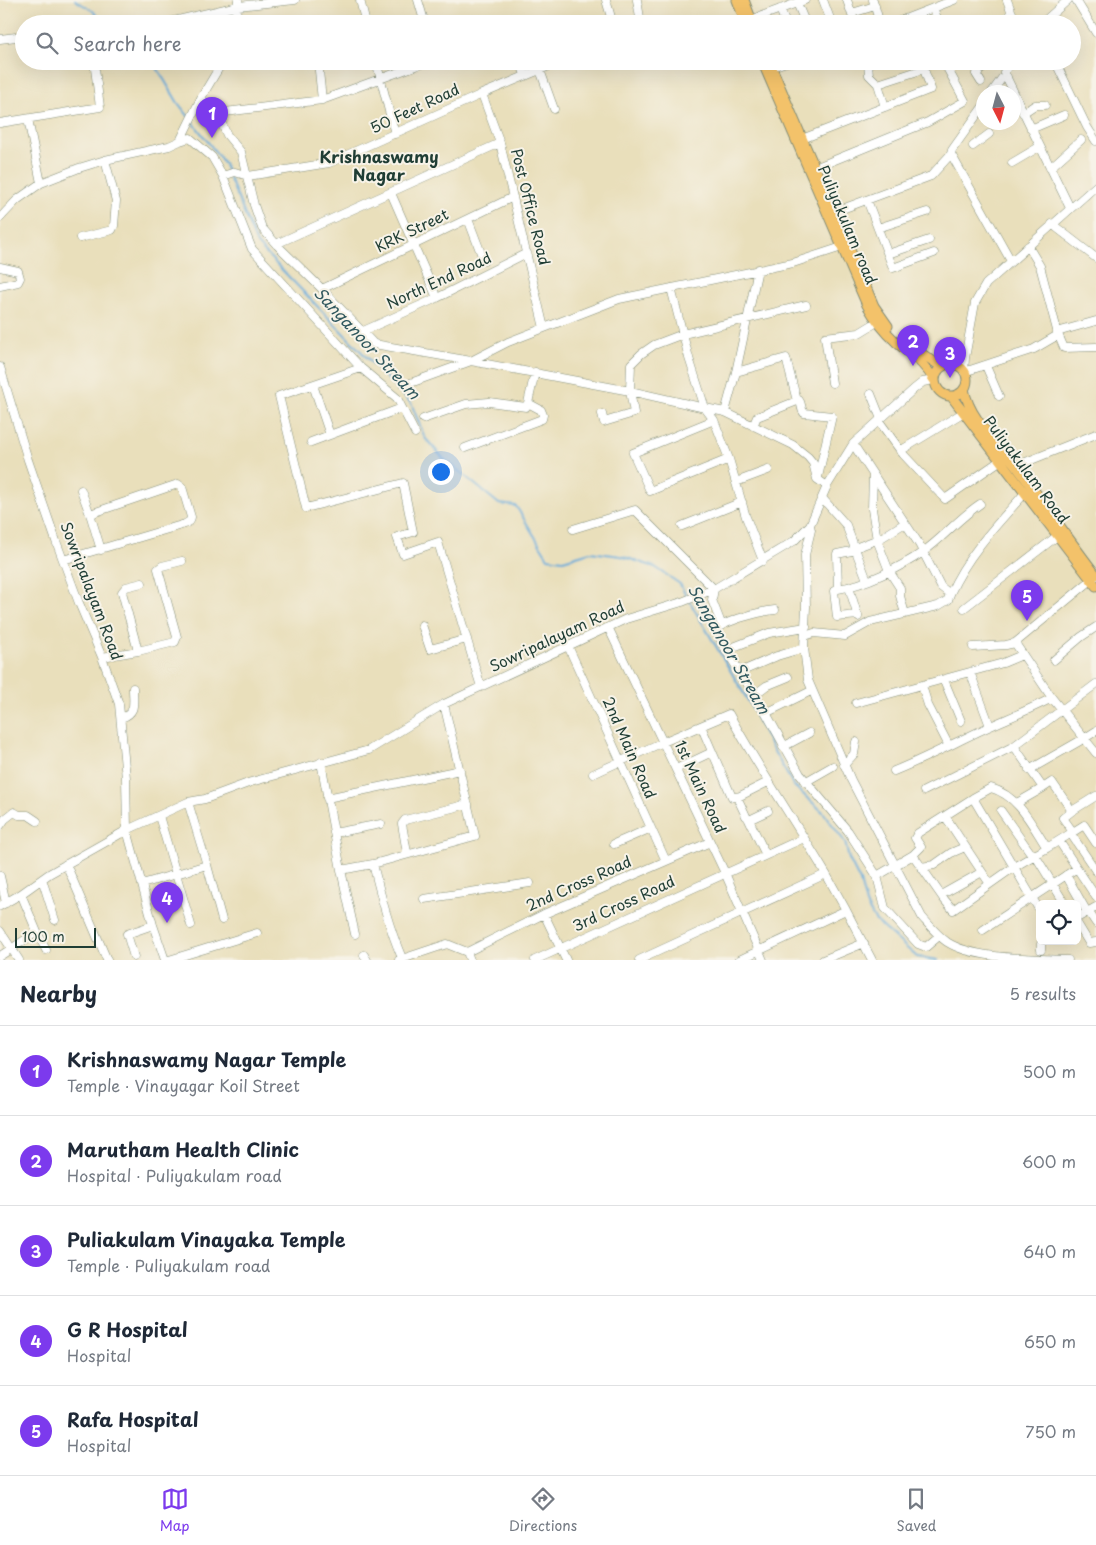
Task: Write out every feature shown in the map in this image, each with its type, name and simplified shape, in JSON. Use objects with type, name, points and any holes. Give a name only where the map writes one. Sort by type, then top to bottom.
[{"type":"main road","points":[[737,0],[745,15]]},
{"type":"main road","points":[[744,0],[748,15]]},
{"type":"main road","name":"Puliyakulam road","points":[[766,70],[845,246],[884,323],[916,351],[942,367]]},
{"type":"main road","name":"Puliyakulam road","points":[[773,70],[834,212],[867,305],[877,322],[896,342],[925,365],[939,391],[947,396],[951,396]]},
{"type":"main road","points":[[934,380],[936,372],[942,367],[952,365],[964,372],[967,381],[964,389],[961,393],[951,396]]},
{"type":"main road","points":[[964,389],[966,400],[976,419],[1004,458]]},
{"type":"main road","name":"Puliyakulam Road","points":[[951,396],[1004,458],[1026,492],[1095,579]]},
{"type":"main road","name":"Puliyakulam Road","points":[[1004,458],[1016,466],[1060,533]]},
{"type":"street","points":[[194,15],[238,3],[295,0]]},
{"type":"street","points":[[360,0],[364,15]]},
{"type":"street","points":[[418,0],[422,15]]},
{"type":"street","points":[[606,0],[610,15]]},
{"type":"street","points":[[637,0],[640,15]]},
{"type":"street","points":[[823,0],[829,15]]},
{"type":"street","points":[[847,0],[852,13],[874,3]]},
{"type":"street","points":[[918,15],[954,0]]},
{"type":"street","points":[[1007,0],[1012,13],[1009,15]]},
{"type":"street","points":[[1051,15],[1068,0]]},
{"type":"street","points":[[1076,0],[1096,33]]},
{"type":"street","points":[[767,15],[801,1],[804,15]]},
{"type":"street","points":[[934,8],[936,15]]},
{"type":"street","points":[[780,9],[782,15]]},
{"type":"street","points":[[0,39],[15,37]]},
{"type":"street","points":[[0,123],[100,107],[95,70]]},
{"type":"street","points":[[180,141],[201,98],[218,70]]},
{"type":"street","points":[[319,70],[322,100]]},
{"type":"street","points":[[378,70],[395,134]]},
{"type":"street","points":[[218,113],[322,100],[403,70]]},
{"type":"street","points":[[523,70],[525,75]]},
{"type":"street","points":[[540,70],[554,109]]},
{"type":"street","name":"50 Feet Road","points":[[248,176],[329,164],[482,94],[540,70]]},
{"type":"street","points":[[869,70],[870,75],[878,84],[885,107]]},
{"type":"street","points":[[878,84],[910,70]]},
{"type":"street","points":[[802,139],[931,90],[924,70]]},
{"type":"street","points":[[814,168],[928,122],[965,101],[948,70]]},
{"type":"street","points":[[981,70],[976,74],[981,82]]},
{"type":"street","points":[[1005,70],[1004,72],[1010,85]]},
{"type":"street","points":[[1059,70],[1096,142]]},
{"type":"street","points":[[997,85],[1002,78],[1007,77]]},
{"type":"street","name":"Post Office Road","points":[[482,94],[500,143],[544,328]]},
{"type":"street","points":[[201,98],[218,113],[227,134],[242,152],[254,205],[262,228],[374,344],[535,372],[724,412],[793,445],[813,463],[817,478],[827,486]]},
{"type":"street","points":[[1021,109],[1035,105],[1045,105]]},
{"type":"street","points":[[1021,113],[1031,129],[1070,208]]},
{"type":"street","points":[[1031,129],[1064,115]]},
{"type":"street","points":[[834,212],[930,176],[951,154],[976,116]]},
{"type":"street","points":[[28,119],[41,183]]},
{"type":"street","points":[[973,146],[989,134]]},
{"type":"street","points":[[0,218],[17,200],[41,183],[105,160],[169,146],[190,138],[212,158],[223,176],[252,249],[361,368],[397,398],[415,433]]},
{"type":"street","points":[[1050,168],[1081,140]]},
{"type":"street","points":[[276,244],[500,143]]},
{"type":"street","points":[[1012,163],[1039,147]]},
{"type":"street","points":[[951,154],[1011,261]]},
{"type":"street","points":[[80,238],[112,230],[114,226],[116,201],[105,160]]},
{"type":"street","points":[[223,176],[236,172],[248,176]]},
{"type":"street","points":[[1096,186],[986,284],[976,303],[964,372],[1034,349],[1058,334],[1096,321]]},
{"type":"street","points":[[391,193],[437,298]]},
{"type":"street","name":"KRK Street","points":[[322,289],[513,197]]},
{"type":"street","points":[[868,200],[892,268],[934,253]]},
{"type":"street","points":[[878,228],[927,212]]},
{"type":"street","points":[[468,219],[484,261]]},
{"type":"street","points":[[1052,224],[1096,258]]},
{"type":"street","points":[[888,254],[929,240]]},
{"type":"street","points":[[405,385],[471,361],[508,342],[619,299],[793,263],[845,246]]},
{"type":"street","points":[[1028,246],[1040,266],[1058,334],[1064,348],[1096,347]]},
{"type":"street","name":"North End Road","points":[[361,332],[437,298],[527,253]]},
{"type":"street","points":[[0,267],[18,270],[20,278],[18,282],[0,286]]},
{"type":"street","points":[[724,412],[736,372],[758,270]]},
{"type":"street","points":[[670,288],[706,408],[714,420],[729,459],[763,561]]},
{"type":"street","points":[[602,414],[604,422],[634,413],[630,391],[631,364],[654,345],[683,334],[806,306]]},
{"type":"street","points":[[832,383],[824,337],[859,333],[877,322]]},
{"type":"street","points":[[736,372],[786,358],[797,401]]},
{"type":"street","points":[[986,366],[999,396]]},
{"type":"street","name":"Sowripalayam Road","points":[[0,367],[28,460],[79,603],[102,657],[119,704],[126,778],[127,830]]},
{"type":"street","points":[[361,368],[278,396],[306,508],[403,483],[413,532],[397,537],[403,554],[438,542],[481,687]]},
{"type":"street","points":[[423,419],[466,404],[488,402],[526,407],[535,372]]},
{"type":"street","name":"Sowripalayam Road","points":[[3,904],[66,864],[127,830],[188,802],[205,799],[251,782],[369,750],[444,704],[608,627],[714,589],[794,541],[810,525],[827,486],[853,444],[914,389],[923,382],[934,380]]},
{"type":"street","points":[[313,385],[330,435]]},
{"type":"street","points":[[871,394],[880,420],[900,451],[945,499],[1004,458]]},
{"type":"street","points":[[753,426],[757,417],[800,400],[801,411],[804,413],[832,416],[817,478]]},
{"type":"street","points":[[465,448],[542,419],[544,414],[541,410],[528,404]]},
{"type":"street","points":[[311,442],[402,408]]},
{"type":"street","points":[[900,451],[964,412]]},
{"type":"street","points":[[714,420],[633,453],[650,491],[729,459]]},
{"type":"street","points":[[1016,466],[1094,435],[1096,444]]},
{"type":"street","points":[[853,444],[923,552],[941,587],[950,594]]},
{"type":"street","points":[[736,482],[768,470]]},
{"type":"street","points":[[873,475],[872,509],[877,540],[889,570],[900,588],[900,596],[905,614]]},
{"type":"street","points":[[64,560],[185,524],[190,522],[191,517],[182,487],[178,484],[98,510],[91,517]]},
{"type":"street","points":[[81,490],[101,550]]},
{"type":"street","points":[[805,636],[814,633],[845,636],[870,622],[938,606],[948,600],[972,555],[1026,492]]},
{"type":"street","points":[[822,498],[846,525],[867,580]]},
{"type":"street","points":[[682,526],[742,502]]},
{"type":"street","points":[[858,615],[837,618],[834,591],[867,580],[923,552],[980,504]]},
{"type":"street","points":[[573,529],[635,510],[714,589],[712,600],[722,626]]},
{"type":"street","points":[[838,589],[837,554],[856,549],[877,540],[905,523]]},
{"type":"street","points":[[810,525],[811,530],[805,555],[805,668],[812,691],[844,765],[894,866],[922,917],[939,936],[954,946],[970,953],[1068,960]]},
{"type":"street","points":[[964,608],[1060,533]]},
{"type":"street","points":[[102,657],[175,642],[177,637],[158,569],[162,566],[182,561]]},
{"type":"street","points":[[973,647],[1015,643],[1095,579]]},
{"type":"street","points":[[138,651],[122,592],[126,587],[142,584]]},
{"type":"street","points":[[849,587],[861,626]]},
{"type":"street","points":[[775,610],[757,613],[716,630],[805,782],[848,831],[877,876],[885,908],[918,944],[926,947],[939,936]]},
{"type":"street","points":[[422,625],[430,649],[468,639]]},
{"type":"street","name":"1st Main Road","points":[[608,627],[725,873],[762,960]]},
{"type":"street","points":[[726,650],[769,633],[806,627]]},
{"type":"street","points":[[1054,660],[1081,637],[1096,628]]},
{"type":"street","points":[[1015,643],[1052,698],[1063,709],[1096,753]]},
{"type":"street","name":"2nd Main Road","points":[[568,646],[666,861]]},
{"type":"street","points":[[740,672],[777,656],[804,648]]},
{"type":"street","points":[[856,703],[1003,663],[1022,655]]},
{"type":"street","points":[[970,672],[990,726]]},
{"type":"street","points":[[754,695],[766,686],[788,677]]},
{"type":"street","points":[[944,680],[961,721]]},
{"type":"street","points":[[924,792],[1014,746],[1096,684]]},
{"type":"street","points":[[922,686],[928,705],[949,746]]},
{"type":"street","points":[[120,718],[129,716],[133,710],[133,688]]},
{"type":"street","points":[[766,713],[812,691]]},
{"type":"street","points":[[894,771],[928,757],[990,726],[1028,711],[1052,698]]},
{"type":"street","points":[[341,870],[373,864],[474,836],[444,704]]},
{"type":"street","points":[[593,774],[729,714],[768,782],[785,805],[826,874],[872,960]]},
{"type":"street","points":[[701,726],[732,797],[737,797],[768,782]]},
{"type":"street","points":[[1029,770],[1096,730]]},
{"type":"street","points":[[783,747],[810,733]]},
{"type":"street","points":[[844,765],[854,754],[856,742]]},
{"type":"street","points":[[1014,746],[1043,788]]},
{"type":"street","points":[[676,769],[712,752]]},
{"type":"street","points":[[321,762],[355,934]]},
{"type":"street","points":[[805,782],[834,766]]},
{"type":"street","points":[[327,798],[460,770]]},
{"type":"street","points":[[1017,803],[1052,782],[1072,811]]},
{"type":"street","points":[[877,876],[913,855],[921,848],[916,838],[918,833],[991,788],[1006,794],[1017,803],[1047,848]]},
{"type":"street","points":[[1096,796],[1063,818],[1096,871]]},
{"type":"street","points":[[737,797],[746,816]]},
{"type":"street","points":[[973,798],[1036,905]]},
{"type":"street","points":[[188,802],[222,920]]},
{"type":"street","points":[[407,854],[402,824],[405,820],[468,804]]},
{"type":"street","points":[[766,855],[749,820],[768,811]]},
{"type":"street","points":[[1001,811],[1030,852],[1035,855],[1062,900]]},
{"type":"street","points":[[0,826],[14,812],[37,821]]},
{"type":"street","points":[[159,816],[191,925]]},
{"type":"street","points":[[945,816],[990,884]]},
{"type":"street","points":[[334,833],[381,824]]},
{"type":"street","points":[[913,855],[953,910],[1014,867],[1084,825],[1096,843]]},
{"type":"street","points":[[614,844],[651,828]]},
{"type":"street","points":[[127,830],[152,925],[167,960],[257,932]]},
{"type":"street","name":"3rd Cross Road","points":[[534,960],[804,838]]},
{"type":"street","points":[[1059,840],[1096,897]]},
{"type":"street","name":"2nd Cross Road","points":[[468,956],[544,914],[710,842]]},
{"type":"street","points":[[921,867],[934,865],[951,853],[965,847]]},
{"type":"street","points":[[66,864],[107,960]]},
{"type":"street","points":[[373,864],[400,959],[447,944],[468,956]]},
{"type":"street","points":[[142,884],[206,865]]},
{"type":"street","points":[[983,930],[1077,868]]},
{"type":"street","points":[[941,895],[982,872]]},
{"type":"street","points":[[639,960],[826,874]]},
{"type":"street","points":[[1066,875],[1087,912],[1096,923]]},
{"type":"street","points":[[0,876],[3,904]]},
{"type":"street","points":[[42,879],[55,920]]},
{"type":"street","points":[[424,899],[530,883]]},
{"type":"street","points":[[21,894],[46,950]]},
{"type":"street","points":[[1081,916],[1096,907]]},
{"type":"street","points":[[739,960],[846,910]]},
{"type":"street","points":[[544,914],[566,960]]},
{"type":"street","points":[[134,957],[127,934],[152,925]]},
{"type":"street","points":[[1081,927],[1094,941]]},
{"type":"street","points":[[0,931],[19,960]]},
{"type":"street","points":[[0,956],[37,932]]},
{"type":"street","points":[[823,960],[864,943]]},
{"type":"street","points":[[1040,950],[1041,945]]},
{"type":"waterway","name":"Sanganoor Stream","points":[[75,0],[96,15]]},
{"type":"waterway","name":"Sanganoor Stream","points":[[158,70],[178,103],[189,117]]},
{"type":"waterway","name":"Sanganoor Stream","points":[[192,121],[224,163],[227,172]]},
{"type":"waterway","name":"Sanganoor Stream","points":[[229,177],[257,244],[411,403],[425,438],[443,458],[499,504],[516,506],[548,558],[563,560],[590,552],[621,556],[655,567],[680,584],[687,598]]},
{"type":"waterway","name":"Sanganoor Stream","points":[[690,602],[750,704],[794,786],[823,812],[845,842],[849,859],[860,881],[866,904],[875,920],[917,957],[938,960]]},
{"type":"place","name":"Krishnaswamy Nagar Temple","points":[[212,138]]},
{"type":"place","name":"Marutham Health Clinic","points":[[913,366]]},
{"type":"place","name":"Puliakulam Vinayaka Temple","points":[[950,378]]},
{"type":"place","name":"Rafa Hospital","points":[[1027,621]]},
{"type":"place","name":"G R Hospital","points":[[167,923]]},
{"type":"district","name":"Krishnaswamy Nagar","points":[[379,166]]}]
